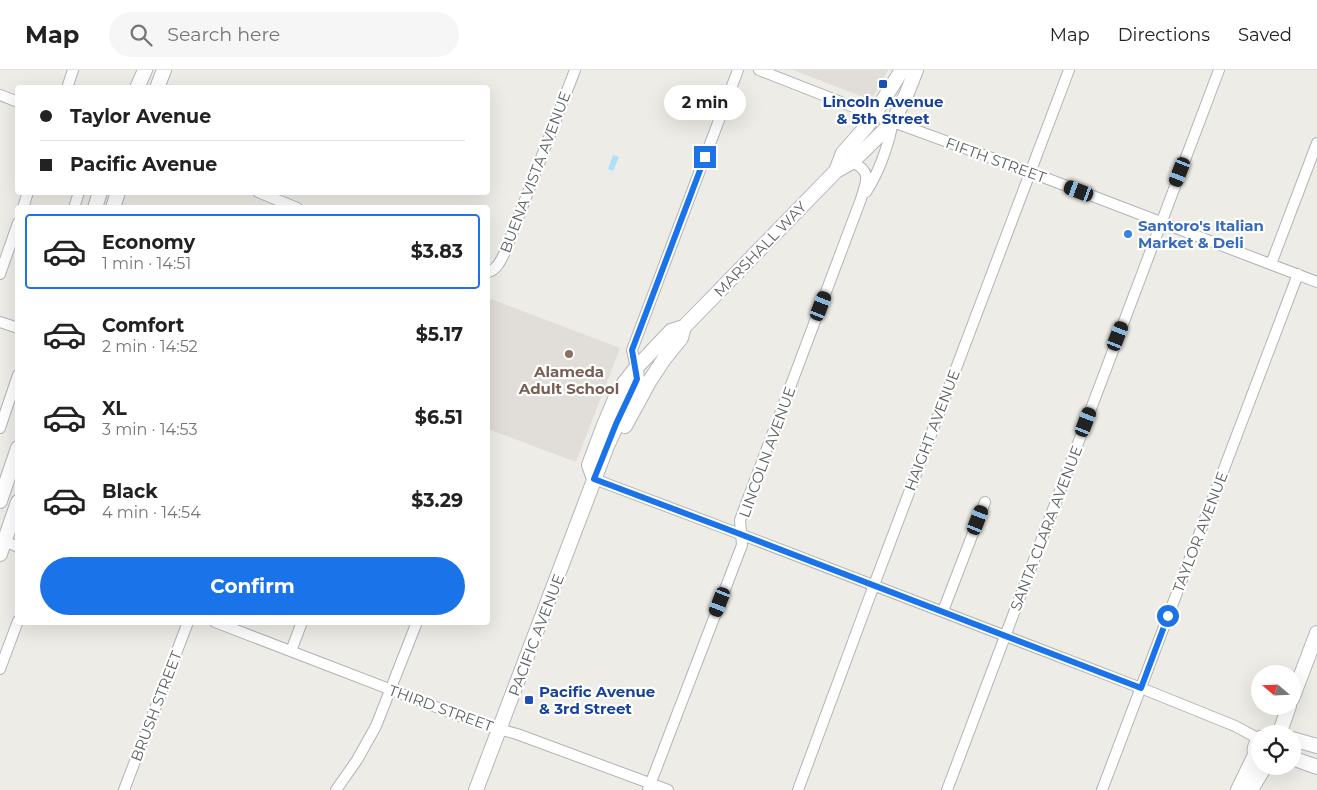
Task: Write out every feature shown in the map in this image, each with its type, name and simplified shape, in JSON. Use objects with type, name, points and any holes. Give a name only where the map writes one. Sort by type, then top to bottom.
[{"type":"street","points":[[68,85],[73,70]]},
{"type":"street","points":[[138,85],[145,70]]},
{"type":"street","points":[[158,85],[164,70]]},
{"type":"street","name":"BUENA VISTA AVENUE","points":[[490,271],[499,263],[505,252],[574,70]]},
{"type":"street","points":[[738,70],[632,350],[637,379],[616,424],[594,479],[1006,635],[1251,733]]},
{"type":"street","name":"FIFTH STREET","points":[[759,70],[1317,282]]},
{"type":"street","points":[[874,115],[902,70]]},
{"type":"street","points":[[893,122],[896,98],[901,85],[902,70]]},
{"type":"street","name":"LINCOLN AVENUE","points":[[861,200],[874,180],[890,137],[893,122],[916,70]]},
{"type":"street","name":"HAIGHT AVENUE","points":[[798,790],[1069,70]]},
{"type":"street","name":"SANTA CLARA AVENUE","points":[[947,790],[1218,70]]},
{"type":"street","points":[[0,95],[15,101]]},
{"type":"street","name":"MARSHALL WAY","points":[[836,171],[843,153],[867,126],[874,115]]},
{"type":"street","name":"MARSHALL WAY","points":[[636,368],[672,331],[684,327],[836,171],[852,162],[893,122]]},
{"type":"street","points":[[1271,264],[1317,144]]},
{"type":"street","name":"LINCOLN AVENUE","points":[[650,787],[742,545],[740,520],[861,200],[867,175],[864,169],[852,162]]},
{"type":"street","points":[[266,195],[290,205]]},
{"type":"street","points":[[0,274],[15,232]]},
{"type":"street","name":"TAYLOR AVENUE","points":[[1102,790],[1298,274]]},
{"type":"street","points":[[0,322],[15,327]]},
{"type":"street","name":"MARSHALL WAY","points":[[649,382],[681,338],[684,327]]},
{"type":"street","name":"PACIFIC AVENUE","points":[[476,790],[594,479],[605,473],[624,429],[649,382]]},
{"type":"street","points":[[0,428],[15,384]]},
{"type":"street","points":[[0,501],[15,457]]},
{"type":"street","points":[[943,612],[985,502]]},
{"type":"street","points":[[6,545],[15,513]]},
{"type":"street","points":[[0,669],[16,625]]},
{"type":"street","name":"BRUSH STREET","points":[[126,790],[187,625]]},
{"type":"street","name":"THIRD STREET","points":[[223,625],[480,724],[517,734],[650,787],[668,790]]},
{"type":"street","points":[[291,651],[301,625]]},
{"type":"street","points":[[336,790],[357,760],[376,726],[416,625]]},
{"type":"street","points":[[1301,675],[1317,633]]},
{"type":"street","points":[[1301,742],[1317,746]]},
{"type":"street","points":[[1301,761],[1317,767]]},
{"type":"street","points":[[1238,790],[1251,768]]},
{"type":"street","points":[[1251,790],[1260,775]]},
{"type":"shaded area","points":[[793,70],[888,70],[871,100]]},
{"type":"shaded area","points":[[490,299],[620,348],[576,462],[490,430]]},
{"type":"water","points":[[613,155],[619,157],[613,171],[608,169]]},
{"type":"place","name":"Lincoln Avenue & 5th Street","points":[[883,84]]},
{"type":"place","name":"Santoro's Italian Market & Deli","points":[[1128,234]]},
{"type":"place","name":"Alameda Adult School","points":[[569,354]]},
{"type":"place","name":"Pacific Avenue & 3rd Street","points":[[529,700]]},
{"type":"route","points":[[705,157],[632,350],[637,379],[616,424],[594,479],[1141,688],[1168,616]]}]
